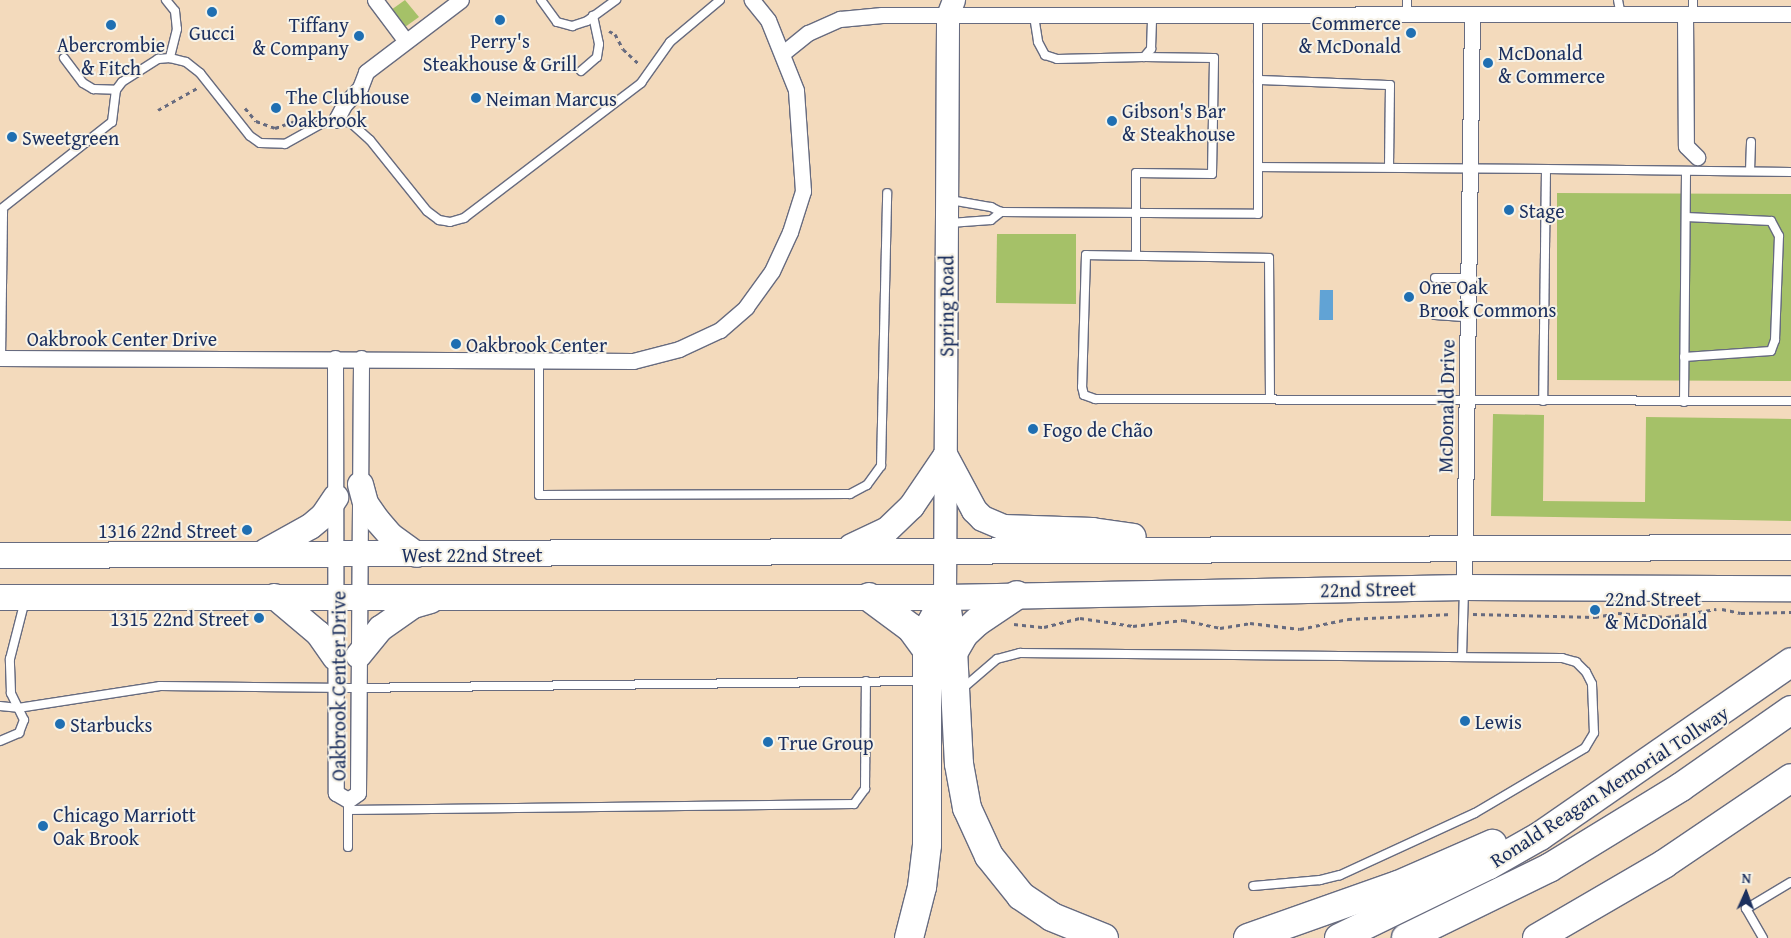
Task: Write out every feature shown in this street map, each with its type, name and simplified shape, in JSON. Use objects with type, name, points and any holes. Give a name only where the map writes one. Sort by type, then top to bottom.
[{"type":"highway","points":[[909,938],[922,887],[927,845],[927,681],[940,651],[977,622],[1017,595]]},
{"type":"highway","points":[[869,597],[940,651]]},
{"type":"highway","points":[[945,597],[932,622],[954,702],[959,764],[967,808],[989,856],[1021,896],[1052,917],[1104,938]]},
{"type":"highway","name":"Ronald Reagan Memorial Tollway","points":[[1339,938],[1489,865],[1540,836],[1791,662]]},
{"type":"highway","name":"Ronald Reagan Memorial Tollway","points":[[1406,938],[1566,858],[1681,787],[1791,710]]},
{"type":"highway","points":[[1248,938],[1381,892],[1499,841],[1561,810],[1695,729]]},
{"type":"highway","points":[[1536,938],[1664,864],[1791,778]]},
{"type":"main road","points":[[841,551],[886,530],[911,506],[945,456],[974,510],[982,518],[1011,528],[1092,530],[1134,536],[1158,548]]},
{"type":"main road","points":[[360,484],[365,503],[377,520],[390,535],[416,554]]},
{"type":"main road","points":[[259,554],[310,526],[323,516],[335,497]]},
{"type":"main road","name":"22nd Street","points":[[945,549],[1791,547]]},
{"type":"main road","name":"West 22nd Street","points":[[0,555],[416,554],[945,549]]},
{"type":"main road","name":"22nd Street","points":[[945,597],[1464,587],[1791,588]]},
{"type":"main road","name":"West 22nd Street","points":[[0,597],[347,595],[945,597]]},
{"type":"main road","points":[[274,596],[347,656],[397,615],[413,605],[442,596]]},
{"type":"street","points":[[376,0],[405,40]]},
{"type":"street","points":[[336,120],[344,105],[360,88],[366,72],[405,40],[461,0]]},
{"type":"street","name":"Oakbrook Center Drive","points":[[1,358],[633,360],[679,349],[720,330],[746,308],[772,270],[790,232],[803,191],[796,90],[768,20],[752,0]]},
{"type":"street","points":[[783,54],[808,33],[840,20],[947,5],[1034,16],[1258,16],[1407,8],[1472,16],[1621,16],[1691,10],[1791,14]]},
{"type":"street","name":"Spring Road","points":[[945,597],[947,5]]},
{"type":"street","points":[[1691,10],[1686,146],[1697,164]]},
{"type":"street","name":"McDonald Drive","points":[[1464,587],[1472,16]]},
{"type":"street","name":"Oakbrook Center Drive","points":[[335,358],[335,497],[347,553],[347,595],[347,656],[335,688],[336,793],[348,805],[358,793],[358,688],[347,656],[347,595],[347,553],[360,484],[361,358]]},
{"type":"lane","points":[[166,0],[175,12],[176,29],[170,58]]},
{"type":"lane","points":[[541,0],[557,22],[572,26],[593,16],[616,0]]},
{"type":"lane","points":[[1,358],[1,210],[112,122],[116,90],[122,82],[158,59],[170,58],[186,62],[200,72],[250,136],[260,143],[285,144],[321,124],[336,120],[351,123],[370,140],[427,211],[439,220],[450,222],[464,218],[641,83],[670,42],[720,0]]},
{"type":"lane","points":[[1618,0],[1621,16]]},
{"type":"lane","points":[[580,72],[597,57],[599,44],[593,16]]},
{"type":"lane","points":[[1034,16],[1038,42],[1045,55],[1057,59],[1214,58],[1212,174],[1136,174],[1136,254]]},
{"type":"lane","points":[[1144,57],[1151,49],[1152,16]]},
{"type":"lane","points":[[947,200],[991,207],[1001,212],[1258,214],[1258,16]]},
{"type":"lane","points":[[64,58],[88,86],[116,90]]},
{"type":"lane","points":[[1258,80],[1390,85],[1389,167]]},
{"type":"lane","points":[[1750,171],[1751,142]]},
{"type":"lane","points":[[1258,166],[1686,170],[1697,164],[1750,171],[1791,172]]},
{"type":"lane","points":[[1543,401],[1546,169]]},
{"type":"lane","points":[[1684,402],[1686,170]]},
{"type":"lane","points":[[539,360],[539,495],[850,494],[866,485],[881,466],[887,193]]},
{"type":"lane","points":[[947,224],[991,220],[1001,212]]},
{"type":"lane","points":[[1684,357],[1771,351],[1775,340],[1779,236],[1771,221],[1686,217]]},
{"type":"lane","points":[[1270,399],[1269,258],[1090,253],[1084,260],[1084,395],[1095,399],[1791,401]]},
{"type":"lane","points":[[1435,278],[1468,278]]},
{"type":"lane","points":[[1434,315],[1467,317]]},
{"type":"lane","points":[[1462,657],[1464,587]]},
{"type":"lane","points":[[0,741],[19,734],[24,720],[11,693],[10,659],[25,597]]},
{"type":"lane","points":[[954,702],[966,683],[997,659],[1009,654],[1562,658],[1576,662],[1592,684],[1594,733],[1585,748],[1474,813],[1340,875],[1320,880],[1253,886]]},
{"type":"lane","points":[[348,847],[348,805],[854,804],[865,789],[866,681]]},
{"type":"lane","points":[[0,706],[18,708],[160,686],[358,688],[927,681]]},
{"type":"lane","points":[[1763,938],[1746,909],[1791,882]]},
{"type":"path","points":[[609,31],[615,34],[623,49],[638,63]]},
{"type":"path","points":[[158,110],[200,87]]},
{"type":"path","points":[[1488,614],[1595,617],[1618,613],[1668,616],[1719,609],[1741,613],[1791,612]]},
{"type":"path","points":[[1009,624],[1044,627],[1080,618],[1133,626],[1183,620],[1220,628],[1250,623],[1300,629],[1348,619],[1441,614]]},
{"type":"green space","points":[[405,0],[419,17],[405,27],[391,10]]},
{"type":"green space","points":[[1557,193],[1791,194],[1791,381],[1557,380]]},
{"type":"green space","points":[[997,234],[1076,234],[1076,304],[996,303]]},
{"type":"green space","points":[[1493,414],[1544,415],[1543,501],[1645,502],[1646,417],[1791,419],[1791,521],[1491,516]]},
{"type":"water","points":[[1320,290],[1333,290],[1333,320],[1319,320]]},
{"type":"place","name":"Gucci","points":[[212,12]]},
{"type":"place","name":"Perry's Steakhouse & Grill","points":[[500,20]]},
{"type":"place","name":"Abercrombie & Fitch","points":[[111,25]]},
{"type":"place","name":"Commerce & McDonald","points":[[1411,33]]},
{"type":"place","name":"Tiffany & Company","points":[[359,36]]},
{"type":"place","name":"McDonald & Commerce","points":[[1488,63]]},
{"type":"place","name":"Neiman Marcus","points":[[476,98]]},
{"type":"place","name":"The Clubhouse Oakbrook","points":[[276,108]]},
{"type":"place","name":"Gibson's Bar & Steakhouse","points":[[1112,121]]},
{"type":"place","name":"Sweetgreen","points":[[12,137]]},
{"type":"place","name":"Stage","points":[[1509,210]]},
{"type":"place","name":"One Oak Brook Commons","points":[[1409,297]]},
{"type":"place","name":"Oakbrook Center","points":[[456,344]]},
{"type":"place","name":"Fogo de Chão","points":[[1033,429]]},
{"type":"place","name":"1316 22nd Street","points":[[247,530]]},
{"type":"place","name":"22nd Street & McDonald","points":[[1595,610]]},
{"type":"place","name":"1315 22nd Street","points":[[259,618]]},
{"type":"place","name":"Lewis","points":[[1465,721]]},
{"type":"place","name":"Starbucks","points":[[60,724]]},
{"type":"place","name":"True Group","points":[[768,742]]},
{"type":"place","name":"Chicago Marriott Oak Brook","points":[[43,826]]}]
